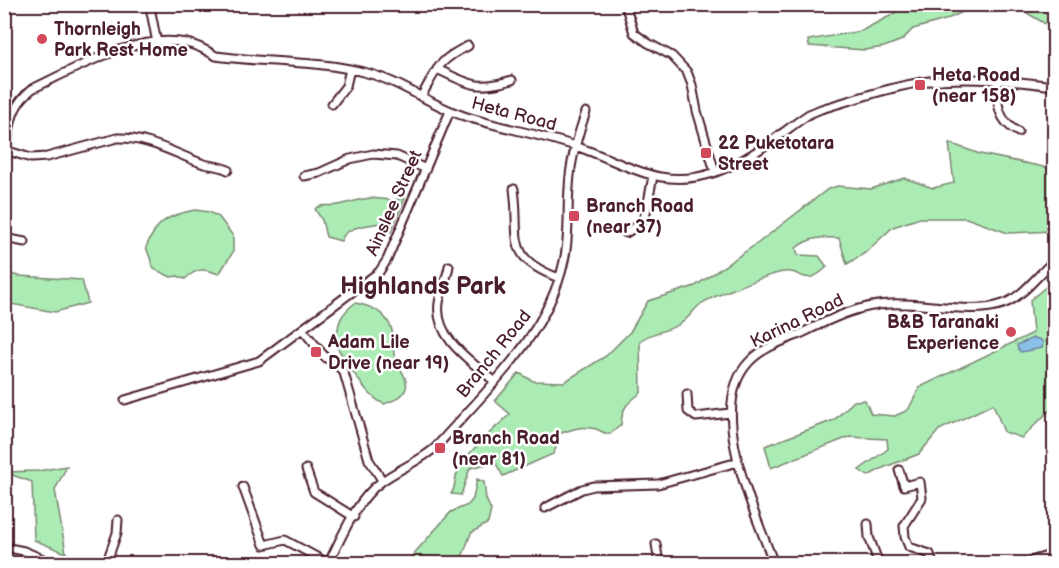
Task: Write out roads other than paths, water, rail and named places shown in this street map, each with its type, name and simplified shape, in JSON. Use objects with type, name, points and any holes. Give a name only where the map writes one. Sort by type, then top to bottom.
[{"type":"street","points":[[459,4],[470,4]]},
{"type":"street","points":[[625,4],[634,33],[672,56],[687,72],[715,172]]},
{"type":"street","points":[[150,7],[157,43]]},
{"type":"street","name":"Heta Road","points":[[5,151],[10,137],[12,114],[22,98],[32,89],[114,51],[167,41],[200,47],[216,56],[350,69],[391,81],[450,111],[481,122],[574,146],[632,171],[652,176],[678,178],[715,172],[741,162],[800,120],[821,109],[928,81],[955,79],[1054,86]]},
{"type":"street","points":[[422,97],[447,56],[468,46]]},
{"type":"street","points":[[332,104],[346,86],[350,69]]},
{"type":"street","points":[[437,69],[470,85],[489,86],[512,81]]},
{"type":"street","points":[[998,81],[998,108],[1006,123],[1018,132]]},
{"type":"street","name":"Ainslee Street","points":[[125,400],[253,364],[266,358],[381,269],[387,260],[450,111]]},
{"type":"street","name":"Branch Road","points":[[328,563],[369,493],[382,480],[431,452],[527,343],[544,318],[564,261],[569,229],[568,189],[574,146],[586,112]]},
{"type":"street","points":[[5,151],[31,158],[47,157],[117,138],[141,139],[205,164],[228,170]]},
{"type":"street","points":[[304,176],[319,173],[350,159],[373,154],[397,156],[426,169]]},
{"type":"street","points":[[626,233],[640,225],[646,213],[652,176]]},
{"type":"street","points":[[514,189],[519,250],[527,262],[538,270],[559,278]]},
{"type":"street","points":[[4,238],[25,243]]},
{"type":"street","name":"Karina Road","points":[[774,564],[738,462],[730,413],[733,388],[741,371],[764,350],[844,313],[866,307],[900,304],[976,308],[1001,305],[1025,290],[1054,261]]},
{"type":"street","points":[[449,266],[439,303],[442,328],[459,350],[494,381]]},
{"type":"street","points":[[303,330],[325,357],[344,373],[369,460],[382,480]]},
{"type":"street","points":[[687,394],[688,411],[696,417],[730,413]]},
{"type":"street","points":[[545,508],[582,489],[594,486],[658,484],[738,462]]},
{"type":"street","points":[[306,469],[314,492],[354,517]]},
{"type":"street","points":[[899,470],[904,486],[920,482],[922,494],[920,502],[904,526],[905,537],[909,547],[930,554],[933,564]]},
{"type":"street","points":[[243,487],[264,546],[285,540],[328,563]]},
{"type":"street","points":[[106,564],[117,533],[118,520]]},
{"type":"street","points":[[868,525],[869,537],[879,564]]},
{"type":"street","points":[[656,544],[659,564]]},
{"type":"street","points":[[4,547],[24,551],[56,564]]},
{"type":"street","points":[[1020,564],[1054,554]]},
{"type":"water","points":[[1033,338],[1043,342],[1042,348],[1021,352],[1018,349],[1017,345]]},
{"type":"place","name":"Thornleigh Park Rest Home","points":[[42,39]]},
{"type":"place","name":"Heta Road (near 158)","points":[[920,85]]},
{"type":"place","name":"22 Puketotara Street","points":[[706,153]]},
{"type":"place","name":"Branch Road (near 37)","points":[[574,216]]},
{"type":"place","name":"B&B Taranaki Experience","points":[[1011,332]]},
{"type":"place","name":"Adam Lile Drive (near 19)","points":[[316,352]]},
{"type":"place","name":"Branch Road (near 81)","points":[[440,448]]},
{"type":"district","name":"Highlands Park","points":[[423,286]]}]
